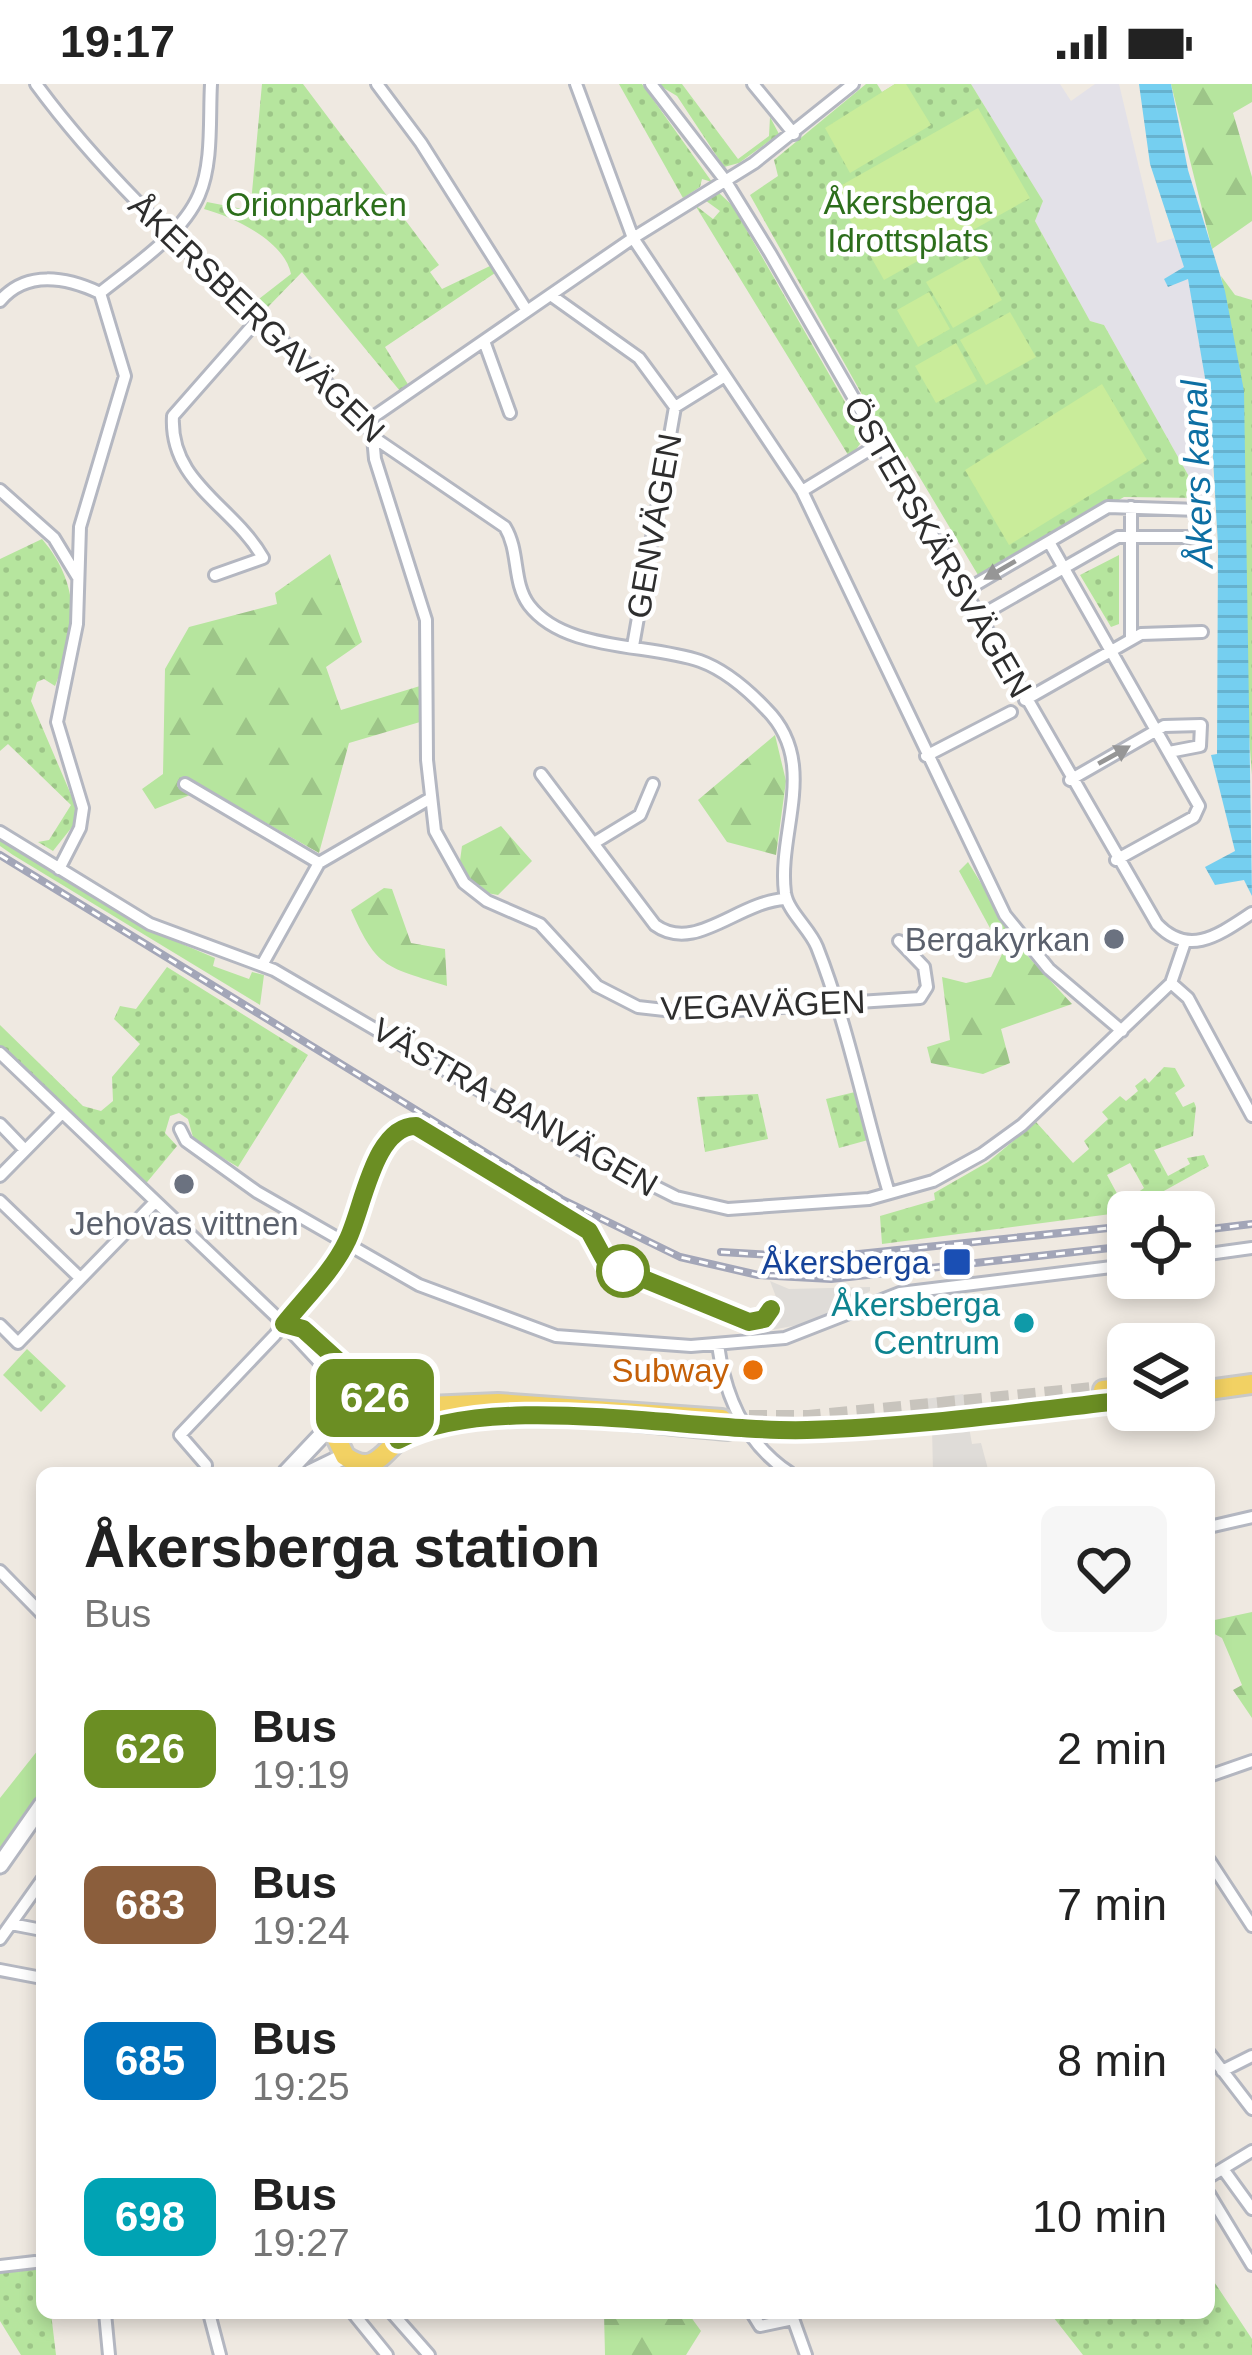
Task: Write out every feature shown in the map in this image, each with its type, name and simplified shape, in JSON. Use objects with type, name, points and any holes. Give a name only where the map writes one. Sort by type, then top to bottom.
[{"type":"main road","points":[[1215,1378],[1252,1374]]},
{"type":"main road","points":[[1215,1389],[1252,1384]]},
{"type":"main road","points":[[291,1467],[339,1415],[364,1399],[384,1405],[498,1403],[725,1425],[500,1414],[429,1424],[366,1465],[334,1433],[339,1415]]},
{"type":"main road","points":[[384,1405],[398,1422],[398,1440]]},
{"type":"main road","points":[[0,1864],[36,1813]]},
{"type":"street","name":"ÅKERSBERGAVÄGEN","points":[[36,84],[93,158],[168,235],[261,316],[366,422],[373,437],[506,527],[515,546],[520,588],[544,620],[569,633],[717,669],[776,721],[797,790],[784,860],[785,899]]},
{"type":"street","points":[[100,293],[168,235],[202,187],[211,84]]},
{"type":"street","points":[[376,84],[412,129],[527,311]]},
{"type":"street","points":[[576,84],[634,238],[802,490],[926,756],[1022,942],[1122,1030]]},
{"type":"street","name":"ÖSTERSKÄRSVÄGEN","points":[[651,84],[724,180],[1116,860],[1156,924],[1185,942]]},
{"type":"street","points":[[753,84],[794,134]]},
{"type":"street","points":[[366,422],[794,134],[853,84]]},
{"type":"street","points":[[0,301],[15,285],[42,279],[100,293]]},
{"type":"street","points":[[59,869],[82,820],[58,722],[77,624],[80,527],[125,376],[100,293]]},
{"type":"street","name":"GENVÄGEN","points":[[552,296],[639,358],[675,406],[633,646]]},
{"type":"street","points":[[215,575],[262,558],[231,513],[185,472],[176,448],[173,416],[261,316]]},
{"type":"street","points":[[484,340],[510,413]]},
{"type":"street","name":"GENVÄGEN","points":[[675,406],[725,376]]},
{"type":"street","name":"VEGAVÄGEN","points":[[373,437],[375,460],[425,620],[430,798],[443,852],[464,883],[487,901],[540,924],[613,996],[662,1012],[926,995],[924,967],[899,941]]},
{"type":"street","points":[[802,490],[879,444]]},
{"type":"street","points":[[0,490],[55,538],[79,578]]},
{"type":"street","points":[[963,592],[1108,507],[1199,510],[1198,537],[1118,537],[977,617]]},
{"type":"street","points":[[1131,507],[1131,639]]},
{"type":"street","points":[[55,538],[80,527]]},
{"type":"street","points":[[1049,542],[1198,812],[1116,860]]},
{"type":"street","points":[[1024,700],[1141,634],[1202,632]]},
{"type":"street","points":[[926,756],[1011,712]]},
{"type":"street","points":[[1070,780],[1157,731],[1201,725],[1200,746],[1168,752]]},
{"type":"street","points":[[541,774],[569,817],[594,842],[655,925],[669,935],[696,936],[738,910],[785,899],[811,934],[889,1193]]},
{"type":"street","points":[[185,784],[319,863]]},
{"type":"street","points":[[594,842],[640,815],[652,784]]},
{"type":"street","points":[[262,965],[319,863],[430,798]]},
{"type":"street","name":"VÄSTRA BANVÄGEN","points":[[0,832],[150,924],[262,965],[580,1149],[676,1197],[705,1206],[832,1205],[933,1180],[982,1154],[1171,983],[1185,942]]},
{"type":"street","points":[[1185,942],[1204,941],[1251,913]]},
{"type":"street","points":[[1171,983],[1188,998],[1252,1116]]},
{"type":"street","points":[[0,1053],[284,1324],[340,1384],[339,1415]]},
{"type":"street","points":[[0,1176],[62,1114]]},
{"type":"street","points":[[0,1124],[26,1150]]},
{"type":"street","points":[[180,1129],[186,1141],[226,1171],[430,1291],[536,1331],[601,1341],[718,1345],[799,1335],[900,1293],[1107,1268]]},
{"type":"street","points":[[0,1201],[80,1278]]},
{"type":"street","points":[[0,1324],[19,1343],[154,1203]]},
{"type":"street","points":[[206,1467],[180,1435],[284,1324],[346,1244]]},
{"type":"street","points":[[1215,1253],[1252,1248]]},
{"type":"street","points":[[284,1324],[303,1329],[384,1405]]},
{"type":"street","points":[[718,1345],[741,1423],[782,1467]]},
{"type":"street","points":[[1215,1526],[1252,1517]]},
{"type":"street","points":[[0,1571],[36,1608]]},
{"type":"street","points":[[1215,1774],[1252,1761]]},
{"type":"street","points":[[1215,1869],[1252,1926]]},
{"type":"street","points":[[0,1939],[36,1889]]},
{"type":"street","points":[[10,1924],[36,1929]]},
{"type":"street","points":[[0,1970],[36,1977]]},
{"type":"street","points":[[1222,2071],[1252,2056]]},
{"type":"street","points":[[1215,2062],[1252,2109]]},
{"type":"street","points":[[1215,2173],[1252,2151]]},
{"type":"street","points":[[1223,2168],[1252,2209]]},
{"type":"street","points":[[1215,2204],[1252,2265]]},
{"type":"street","points":[[0,2266],[36,2262]]},
{"type":"street","points":[[106,2319],[109,2355]]},
{"type":"street","points":[[211,2319],[220,2355]]},
{"type":"street","points":[[358,2319],[387,2355]]},
{"type":"street","points":[[397,2319],[429,2355]]},
{"type":"street","points":[[756,2319],[760,2326],[782,2319]]},
{"type":"street","points":[[793,2319],[806,2355]]},
{"type":"shaded area","points":[[971,84],[1060,84],[1071,101],[1095,84],[1119,84],[1157,243],[1174,238],[1185,268],[1164,279],[1169,287],[1188,278],[1210,407],[1213,495],[1201,498],[1104,325],[1090,321],[1035,221],[1042,200]]},
{"type":"shaded area","points":[[770,1281],[789,1289],[870,1287],[870,1291],[819,1321],[766,1331],[779,1305]]},
{"type":"shaded area","points":[[963,1394],[972,1444],[981,1443],[987,1467],[933,1467],[932,1426],[925,1426],[925,1399]]},
{"type":"green space","name":"Orionparken","points":[[262,84],[303,84],[439,265],[430,272],[442,289],[490,266],[495,273],[385,347],[409,386],[400,391],[302,272],[265,310],[255,302],[291,274],[286,262],[256,232],[204,209],[207,202],[243,209],[251,203]]},
{"type":"green space","points":[[619,84],[642,84],[712,182],[702,179],[700,187],[683,198]]},
{"type":"green space","points":[[657,84],[682,84],[738,159],[769,136],[770,117],[779,134],[739,163],[724,167],[677,96]]},
{"type":"green space","name":"Åkersberga Idrottsplats","points":[[866,84],[877,84],[882,92],[895,84],[971,84],[1043,201],[1035,221],[1090,321],[1104,325],[1201,498],[1124,497],[981,580],[907,456],[901,464],[750,195],[778,176],[774,160]]},
{"type":"green space","points":[[895,84],[906,84],[931,125],[850,173],[825,128]]},
{"type":"green space","points":[[1171,84],[1252,84],[1252,102],[1233,113],[1252,177],[1252,221],[1212,249]]},
{"type":"green space","points":[[978,108],[1030,198],[884,280],[833,190]]},
{"type":"green space","points":[[718,192],[733,206],[865,437],[850,458],[695,205],[713,219],[720,211],[702,198]]},
{"type":"green space","points":[[976,254],[1002,300],[953,328],[926,282]]},
{"type":"green space","points":[[1221,276],[1235,295],[1252,300],[1252,775],[1241,458],[1231,334]]},
{"type":"green space","points":[[929,292],[950,329],[918,347],[897,310]]},
{"type":"green space","points":[[1010,312],[1036,357],[986,385],[960,340]]},
{"type":"green space","points":[[956,343],[977,381],[936,403],[915,366]]},
{"type":"green space","points":[[1102,384],[1147,460],[1009,545],[965,470]]},
{"type":"green space","points":[[42,539],[64,574],[72,609],[68,646],[55,686],[44,679],[37,682],[31,701],[75,804],[76,822],[53,851],[38,842],[49,840],[71,805],[8,744],[0,751],[0,559]]},
{"type":"green space","points":[[330,554],[362,642],[326,667],[341,710],[420,686],[420,722],[349,743],[319,853],[185,777],[177,786],[190,795],[155,809],[142,789],[163,774],[165,669],[189,627],[277,604],[275,593]]},
{"type":"green space","points":[[1119,555],[1119,624],[1111,627],[1080,575]]},
{"type":"green space","points":[[775,735],[786,781],[776,855],[727,842],[698,800]]},
{"type":"green space","points":[[501,826],[532,861],[498,895],[481,892],[459,868],[462,846]]},
{"type":"green space","points":[[0,837],[154,932],[215,958],[213,966],[249,979],[252,972],[264,975],[260,1005],[13,855],[0,846]]},
{"type":"green space","points":[[968,862],[1023,951],[1072,1004],[1001,1029],[1010,1063],[983,1074],[931,1063],[927,1047],[950,1040],[942,977],[966,983],[991,977],[1003,952],[959,871]]},
{"type":"green space","points":[[384,888],[392,889],[411,943],[445,949],[447,986],[398,969],[369,945],[351,910]]},
{"type":"green space","points":[[167,967],[308,1055],[238,1167],[194,1141],[188,1119],[179,1113],[170,1116],[165,1133],[177,1146],[143,1187],[0,1048],[0,1025],[83,1106],[101,1111],[113,1101],[112,1077],[140,1044],[114,1019],[120,1006],[136,1009]]},
{"type":"green space","points":[[1164,1067],[1175,1068],[1185,1086],[1175,1093],[1183,1107],[1194,1102],[1196,1107],[1193,1136],[1154,1150],[1168,1176],[1190,1164],[1187,1158],[1204,1155],[1209,1166],[1164,1191],[1140,1191],[1144,1188],[1130,1163],[1107,1175],[1116,1191],[1107,1191],[1107,1214],[882,1244],[880,1216],[935,1200],[934,1193],[988,1162],[1036,1122],[1073,1163],[1089,1149],[1084,1141],[1108,1119],[1102,1112],[1120,1096],[1126,1101],[1145,1078],[1149,1083]]},
{"type":"green space","points":[[855,1092],[868,1140],[839,1148],[826,1099]]},
{"type":"green space","points":[[758,1094],[768,1139],[705,1152],[697,1097]]},
{"type":"green space","points":[[27,1349],[66,1386],[41,1412],[3,1375]]},
{"type":"green space","points":[[1252,1612],[1252,1718],[1233,1690],[1242,1685],[1222,1638],[1215,1634],[1215,1620]]},
{"type":"green space","points":[[36,1753],[36,1803],[0,1851],[0,1798]]},
{"type":"green space","points":[[36,2264],[36,2319],[52,2319],[56,2355],[21,2355],[0,2321],[0,2271]]},
{"type":"green space","points":[[1215,2283],[1252,2339],[1252,2355],[1083,2355],[1055,2319],[1215,2319]]},
{"type":"green space","points":[[604,2319],[692,2319],[701,2331],[686,2355],[605,2355]]},
{"type":"water","points":[[1139,84],[1171,84],[1188,170],[1225,291],[1244,391],[1252,896],[1244,880],[1215,885],[1205,867],[1235,851],[1211,755],[1217,754],[1218,545],[1210,407],[1188,279],[1168,287],[1164,279],[1184,267],[1150,164]]},
{"type":"tunnel","points":[[722,1419],[809,1419],[1103,1390]]},
{"type":"tunnel","points":[[901,1424],[1104,1403]]},
{"type":"railway","points":[[0,855],[561,1199],[680,1257],[758,1275],[831,1279],[1107,1248]]},
{"type":"railway","points":[[1215,1228],[1252,1224]]},
{"type":"railway","points":[[721,1252],[820,1258],[1107,1228]]},
{"type":"bus line","name":"626","points":[[771,1309],[764,1319],[749,1322],[607,1264],[589,1231],[416,1126],[405,1126],[388,1139],[346,1244],[284,1324],[303,1329],[388,1406],[398,1422],[398,1440],[429,1424],[500,1414],[728,1430],[810,1430],[947,1421],[1107,1402]]},
{"type":"place","name":"Bergakyrkan","points":[[1114,939]]},
{"type":"place","name":"Jehovas vittnen","points":[[184,1184]]},
{"type":"place","name":"Åkersberga","points":[[957,1262]]},
{"type":"place","name":"Åkersberga Centrum","points":[[1024,1323]]},
{"type":"place","name":"Subway","points":[[753,1370]]},
{"type":"water label","name":"Åkers kanal","points":[[1197,474]]}]
